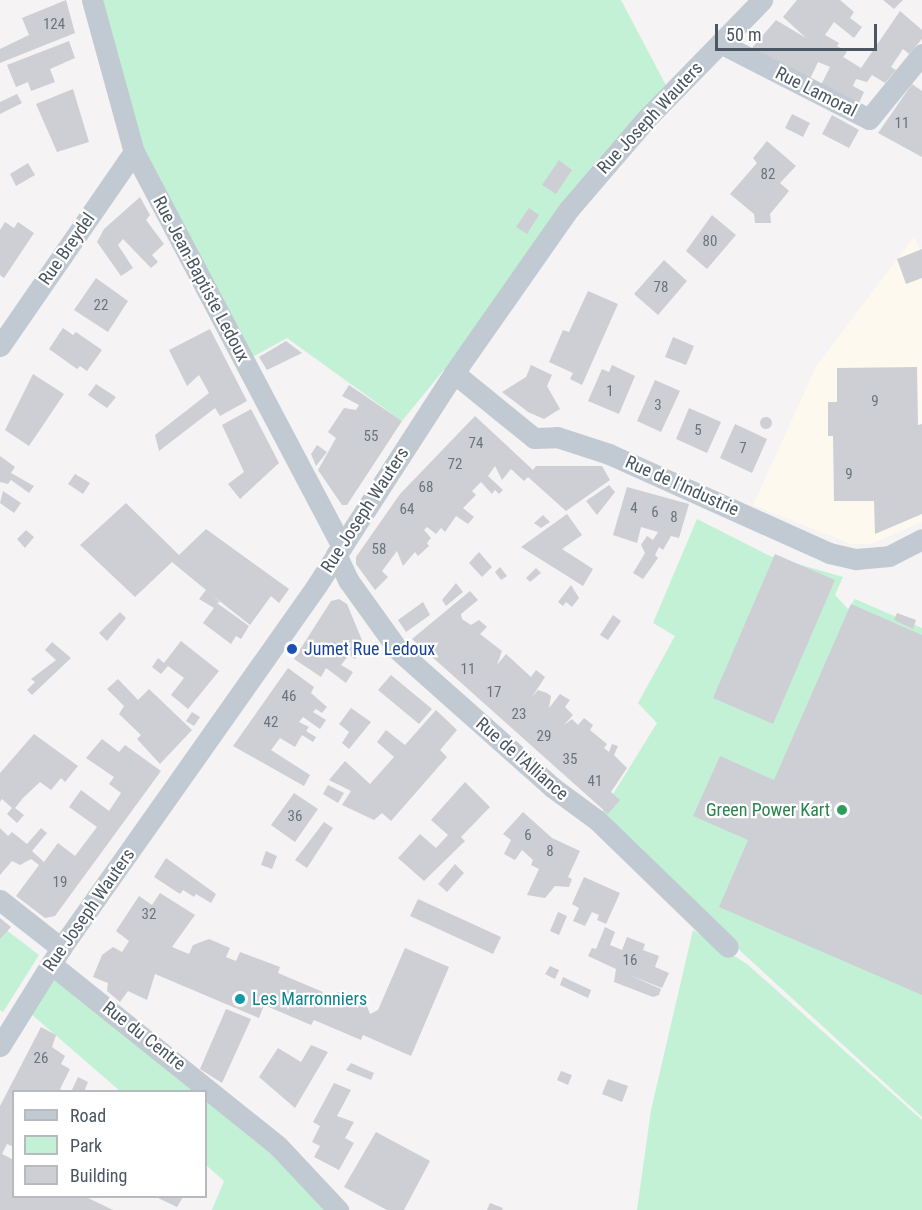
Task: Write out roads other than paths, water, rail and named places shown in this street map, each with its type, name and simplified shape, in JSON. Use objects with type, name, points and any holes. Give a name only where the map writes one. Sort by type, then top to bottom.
[{"type":"street","name":"Rue Jean-Baptiste Ledoux","points":[[92,0],[134,152],[339,550]]},
{"type":"street","name":"Rue Joseph Wauters","points":[[0,1046],[56,956],[339,550],[454,373],[587,187],[676,87],[762,0]]},
{"type":"street","name":"Rue Lamoral","points":[[720,43],[869,119],[922,54]]},
{"type":"street","name":"Rue Breydel","points":[[0,346],[134,152]]},
{"type":"street","name":"Rue de l'Industrie","points":[[454,373],[534,438],[557,437],[609,454],[830,553],[856,559],[889,556],[922,539]]},
{"type":"street","name":"Rue de l'Alliance","points":[[339,550],[348,580],[399,651],[552,787],[597,820],[728,947]]},
{"type":"street","name":"Rue du Centre","points":[[0,900],[56,956],[278,1146],[338,1210]]},
{"type":"place","name":"Jumet Rue Ledoux","points":[[292,649]]},
{"type":"place","name":"Green Power Kart","points":[[842,810]]},
{"type":"place","name":"Les Marronniers","points":[[240,999]]}]
